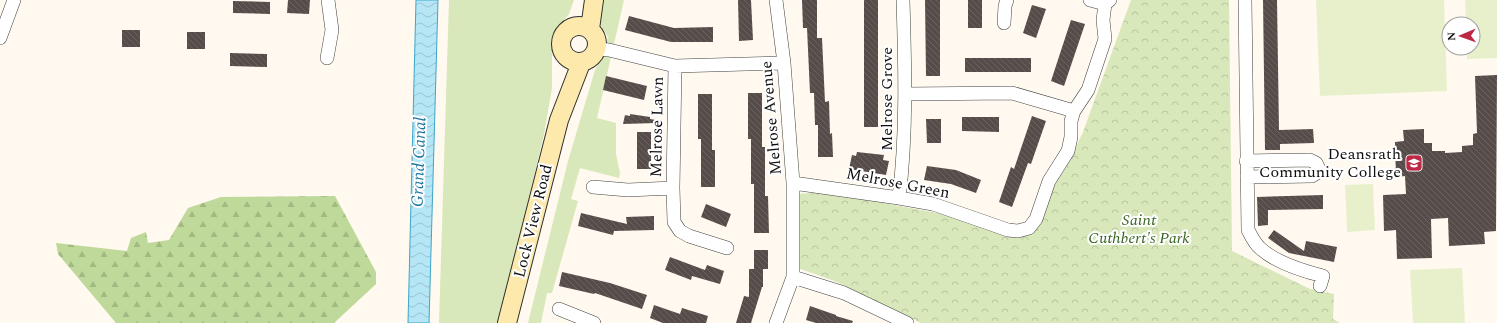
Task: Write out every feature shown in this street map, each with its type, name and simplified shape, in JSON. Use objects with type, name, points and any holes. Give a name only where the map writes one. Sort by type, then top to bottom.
[{"type":"street","points":[[0,38],[14,0]]},
{"type":"street","points":[[327,58],[332,30],[328,0]]},
{"type":"street","points":[[583,28],[585,0]]},
{"type":"street","points":[[583,28],[594,0]]},
{"type":"street","name":"Melrose Avenue","points":[[776,0],[784,63],[793,182],[793,277]]},
{"type":"street","name":"Melrose Grove","points":[[899,198],[903,163],[905,94],[903,0]]},
{"type":"street","points":[[1004,23],[1005,6],[1007,0]]},
{"type":"street","points":[[905,94],[1012,93],[1074,111],[1088,90],[1105,39],[1103,20],[1107,2],[1090,0]]},
{"type":"street","points":[[1245,0],[1248,230],[1259,248],[1284,263],[1306,272],[1323,276],[1320,286]]},
{"type":"street","points":[[583,28],[596,38],[597,49],[591,58],[575,61],[563,54],[560,42],[566,31],[583,28]]},
{"type":"street","points":[[597,49],[609,50],[675,66],[784,63]]},
{"type":"street","name":"Lock View Road","points":[[508,323],[575,61]]},
{"type":"street","name":"Melrose Lawn","points":[[675,66],[673,188],[674,222],[680,231],[689,236],[727,248]]},
{"type":"street","name":"Melrose Green","points":[[793,182],[933,204],[1008,230],[1018,231],[1029,228],[1036,219],[1049,181],[1068,151],[1071,137],[1071,121],[1074,111]]},
{"type":"street","points":[[1246,161],[1310,160],[1316,163],[1319,168],[1317,173],[1312,176],[1247,177]]},
{"type":"street","name":"Melrose Lawn","points":[[593,187],[628,190],[673,188]]},
{"type":"street","points":[[776,323],[793,277],[844,293],[901,322]]},
{"type":"street","points":[[559,309],[594,323]]},
{"type":"green space","points":[[449,0],[574,0],[569,14],[554,32],[552,54],[552,88],[544,134],[500,323],[439,323]]},
{"type":"green space","points":[[604,0],[624,0],[597,118],[616,123],[616,154],[620,173],[619,178],[580,168],[571,199],[578,201],[552,293],[547,293],[541,323],[528,323],[568,161],[595,70],[601,59],[608,37],[599,22]]},
{"type":"green space","name":"Saint Cuthbert's Park","points":[[1131,0],[1229,0],[1232,251],[1310,289],[1334,294],[1333,319],[1340,323],[921,323],[837,282],[798,268],[796,194],[825,192],[953,216],[1012,237],[1027,236],[1040,225],[1054,186],[1067,166],[1083,132]]},
{"type":"green space","points":[[1316,0],[1444,0],[1445,16],[1441,16],[1441,56],[1446,56],[1447,91],[1320,96]]},
{"type":"green space","points":[[1465,0],[1497,0],[1497,58],[1467,59],[1467,56],[1481,56],[1481,16],[1466,16]]},
{"type":"green space","points":[[1373,184],[1375,230],[1347,232],[1345,185]]},
{"type":"green space","points":[[335,196],[376,272],[376,284],[334,323],[116,323],[58,254],[56,243],[127,251],[131,238],[146,232],[148,243],[169,240],[188,208],[221,197]]},
{"type":"green space","points":[[1462,268],[1465,323],[1413,323],[1410,270]]},
{"type":"water","name":"Grand Canal","points":[[416,0],[438,0],[429,323],[408,323]]},
{"type":"building","points":[[288,0],[310,0],[309,14],[287,13]]},
{"type":"building","points":[[738,0],[751,0],[753,40],[739,41]]},
{"type":"building","points":[[802,0],[817,0],[817,38],[822,38],[825,102],[829,101],[830,134],[832,133],[833,157],[818,157],[818,125],[815,125],[814,93],[810,93],[807,28],[803,28]]},
{"type":"building","points":[[864,0],[878,0],[878,127],[864,127]]},
{"type":"building","points":[[925,0],[940,0],[940,76],[926,76]]},
{"type":"building","points":[[968,0],[982,0],[982,28],[968,28]]},
{"type":"building","points":[[1263,0],[1277,0],[1279,130],[1313,129],[1314,143],[1280,144],[1280,150],[1265,150]]},
{"type":"building","points":[[233,1],[270,2],[270,14],[233,13]]},
{"type":"building","points":[[1032,5],[1046,9],[1036,38],[1023,33]]},
{"type":"building","points":[[629,16],[674,28],[713,27],[713,42],[671,42],[625,30]]},
{"type":"building","points":[[1071,20],[1085,24],[1064,86],[1051,81]]},
{"type":"building","points":[[122,30],[140,30],[140,47],[122,47]]},
{"type":"building","points":[[187,32],[205,32],[205,49],[187,49]]},
{"type":"building","points":[[230,53],[267,54],[267,67],[230,66]]},
{"type":"building","points":[[965,58],[1031,58],[1031,72],[965,72]]},
{"type":"building","points":[[1497,75],[1496,231],[1484,232],[1485,244],[1449,246],[1448,218],[1431,219],[1432,258],[1397,259],[1396,230],[1384,231],[1383,195],[1406,194],[1405,176],[1396,177],[1395,142],[1404,141],[1403,130],[1424,129],[1424,143],[1432,143],[1432,151],[1445,151],[1445,153],[1462,152],[1462,146],[1473,145],[1473,134],[1477,133],[1475,76]]},
{"type":"building","points":[[606,76],[647,86],[644,100],[603,90]]},
{"type":"building","points":[[748,93],[762,93],[762,147],[765,147],[765,196],[768,196],[769,233],[754,233],[754,184],[751,184],[751,139],[748,139]]},
{"type":"building","points":[[698,94],[712,94],[712,150],[715,150],[715,187],[701,187],[701,139],[698,139]]},
{"type":"building","points":[[630,114],[650,117],[650,119],[656,120],[656,123],[623,124],[625,115],[630,116]]},
{"type":"building","points":[[1032,116],[1046,121],[1031,164],[1028,163],[1012,207],[999,202],[1011,167],[1014,169]]},
{"type":"building","points":[[962,117],[999,117],[999,132],[962,131]]},
{"type":"building","points":[[926,119],[941,119],[941,143],[927,143]]},
{"type":"building","points":[[637,132],[651,132],[651,169],[637,169]]},
{"type":"building","points":[[857,152],[884,155],[883,160],[889,161],[886,175],[849,169],[852,155],[856,156]]},
{"type":"building","points":[[927,166],[956,170],[981,180],[976,193],[951,184],[924,180]]},
{"type":"building","points":[[1323,195],[1323,209],[1268,210],[1268,225],[1258,226],[1257,197]]},
{"type":"building","points":[[706,204],[731,214],[726,227],[701,217]]},
{"type":"building","points":[[581,213],[627,224],[626,217],[654,216],[654,230],[614,231],[613,235],[578,226]]},
{"type":"building","points":[[1274,230],[1304,251],[1306,241],[1337,247],[1334,262],[1289,253],[1268,238]]},
{"type":"building","points":[[754,250],[768,250],[768,269],[763,269],[763,287],[751,323],[736,323],[744,296],[749,297],[749,269],[754,269]]},
{"type":"building","points":[[670,257],[705,270],[707,265],[724,271],[720,284],[692,276],[691,280],[665,270]]},
{"type":"building","points":[[562,272],[610,283],[647,295],[642,309],[595,293],[559,286]]},
{"type":"building","points":[[654,305],[680,314],[682,308],[708,316],[706,323],[663,323],[650,318]]},
{"type":"building","points":[[810,306],[853,321],[852,323],[816,323],[806,320]]},
{"type":"place","name":"Deansrath Community College","points":[[1414,163]]}]
